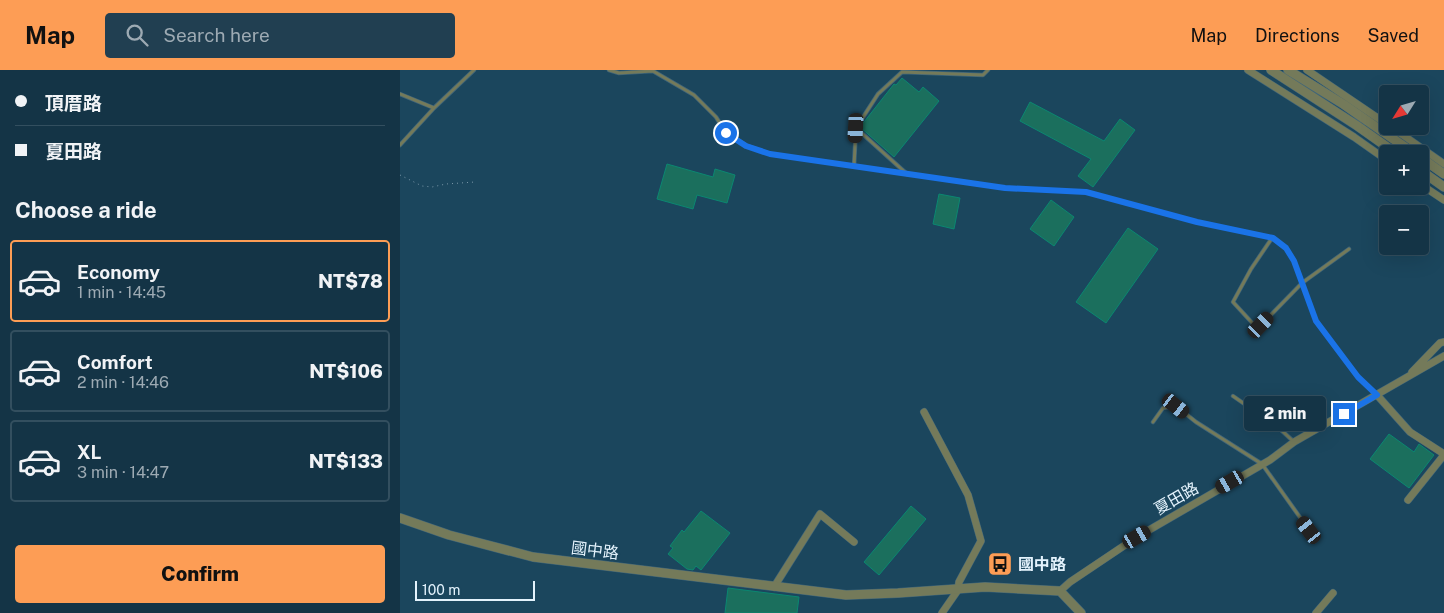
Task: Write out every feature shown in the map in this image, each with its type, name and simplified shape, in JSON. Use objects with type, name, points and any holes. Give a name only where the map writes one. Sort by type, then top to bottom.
[{"type":"street","points":[[1248,70],[1379,155]]},
{"type":"street","points":[[1271,70],[1384,145]]},
{"type":"street","points":[[1288,70],[1343,104],[1402,145]]},
{"type":"street","points":[[1307,70],[1379,119]]},
{"type":"street","points":[[1402,135],[1444,164]]},
{"type":"street","points":[[1429,163],[1444,174]]},
{"type":"street","points":[[1429,176],[1444,187]]},
{"type":"street","points":[[1429,190],[1444,200]]},
{"type":"street","points":[[1412,374],[1440,342],[1444,342]]},
{"type":"street","name":"夏田路","points":[[1060,591],[1070,582],[1137,537],[1262,464],[1294,442],[1444,356]]},
{"type":"street","points":[[1377,395],[1410,432],[1444,454],[1408,500]]},
{"type":"street","points":[[924,412],[968,495],[981,541],[959,582],[958,590],[942,613]]},
{"type":"street","points":[[774,586],[820,514],[854,542]]},
{"type":"street","name":"國中路","points":[[400,518],[449,535],[533,557],[846,595],[985,587],[1060,591]]},
{"type":"street","points":[[1060,591],[1081,613]]},
{"type":"street","points":[[1316,613],[1333,593]]},
{"type":"lane","points":[[400,145],[434,108],[474,70]]},
{"type":"lane","points":[[609,70],[619,73],[652,71],[694,95],[716,117],[726,133],[746,146],[770,154],[1005,188],[1086,192],[1197,222],[1272,238],[1286,248],[1316,321],[1358,377],[1377,395]]},
{"type":"lane","points":[[854,166],[856,128],[878,94],[902,72],[983,75],[988,70]]},
{"type":"lane","points":[[400,94],[434,108]]},
{"type":"lane","points":[[856,128],[908,174]]},
{"type":"lane","points":[[1272,238],[1250,269],[1233,302],[1256,327],[1261,325],[1302,283],[1349,249]]},
{"type":"lane","points":[[1233,396],[1279,428],[1294,442]]},
{"type":"lane","points":[[1153,422],[1163,408],[1176,406],[1196,422],[1262,464],[1309,530]]},
{"type":"path","points":[[400,175],[422,186],[432,187],[475,182]]},
{"type":"building","points":[[902,78],[919,92],[923,87],[939,101],[894,157],[860,127],[894,84],[896,85]]},
{"type":"building","points":[[1030,102],[1104,141],[1120,119],[1135,130],[1093,187],[1078,176],[1091,159],[1020,121]]},
{"type":"building","points":[[667,164],[713,177],[715,169],[735,175],[727,203],[697,195],[693,209],[657,199]]},
{"type":"building","points":[[939,194],[960,198],[954,229],[933,224]]},
{"type":"building","points":[[1051,200],[1074,217],[1054,246],[1030,229]]},
{"type":"building","points":[[1128,228],[1158,249],[1106,323],[1076,302]]},
{"type":"building","points":[[1389,434],[1414,452],[1419,444],[1434,455],[1409,488],[1370,459]]},
{"type":"building","points":[[911,506],[926,519],[879,575],[864,562]]},
{"type":"building","points":[[701,511],[730,533],[701,570],[696,566],[693,570],[687,569],[668,554],[673,548],[670,546],[682,530],[684,532]]},
{"type":"building","points":[[728,588],[799,597],[797,613],[725,613]]},
{"type":"place","name":"國中路","points":[[1000,564]]},
{"type":"route","points":[[726,133],[746,146],[770,154],[1005,188],[1086,192],[1197,222],[1273,238],[1286,248],[1294,261],[1316,321],[1358,377],[1377,395],[1344,414]]}]
